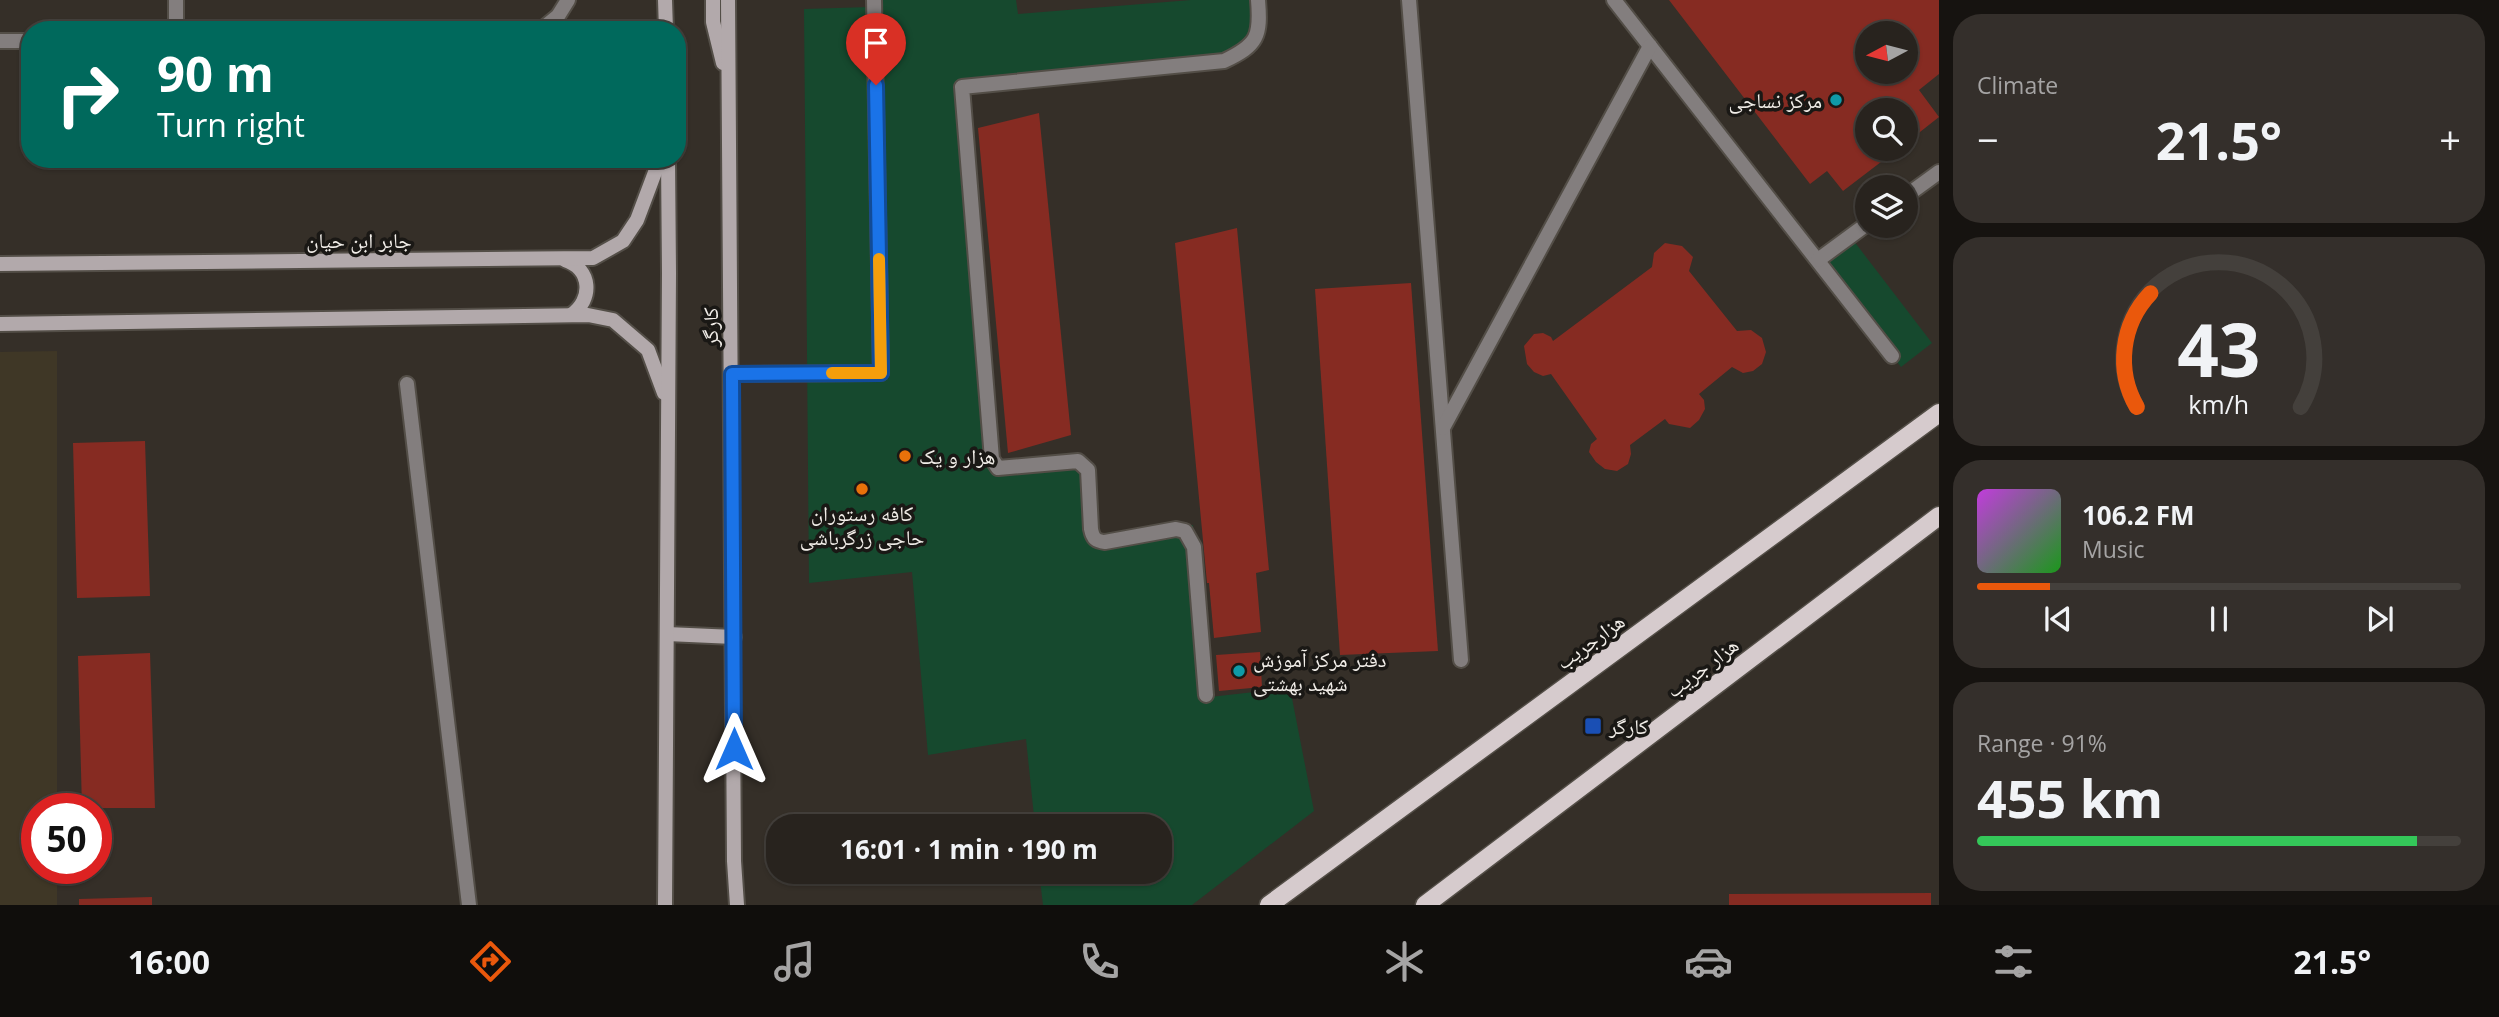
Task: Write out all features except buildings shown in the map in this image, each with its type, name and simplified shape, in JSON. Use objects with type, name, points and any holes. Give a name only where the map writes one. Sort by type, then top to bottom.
[{"type":"main road","points":[[665,0],[666,21]]},
{"type":"main road","points":[[713,0],[713,22],[729,92]]},
{"type":"main road","name":"کارگر","points":[[728,0],[734,861],[737,905]]},
{"type":"main road","name":"جابر ابن حیان","points":[[0,264],[593,258],[623,241],[638,220],[657,168]]},
{"type":"main road","name":"کارگر","points":[[665,905],[667,168]]},
{"type":"main road","points":[[561,260],[574,264],[586,280],[582,307],[571,315]]},
{"type":"main road","points":[[0,324],[588,315],[613,320],[648,350],[668,403]]},
{"type":"main road","name":"هزارجریب","points":[[1269,905],[1939,413]]},
{"type":"main road","name":"هزار جریب","points":[[1425,905],[1939,516]]},
{"type":"main road","points":[[667,634],[734,637]]},
{"type":"lane","points":[[176,0],[176,21]]},
{"type":"lane","points":[[552,21],[568,0]]},
{"type":"lane","points":[[732,374],[881,373],[874,0]]},
{"type":"lane","points":[[1206,695],[1194,547],[1185,531],[1175,529],[1105,542],[1097,541],[1091,530],[1088,470],[1083,463],[1078,461],[998,468],[992,459],[962,86],[1224,61],[1249,46],[1256,38],[1260,26],[1258,0]]},
{"type":"lane","points":[[1409,0],[1461,660]]},
{"type":"lane","points":[[1614,0],[1892,356]]},
{"type":"lane","points":[[3,38],[21,40]]},
{"type":"lane","points":[[1443,428],[1650,46]]},
{"type":"lane","points":[[1918,187],[1939,172]]},
{"type":"lane","points":[[1818,260],[1855,233]]},
{"type":"lane","points":[[407,384],[469,905]]},
{"type":"shaded area","points":[[57,351],[57,793],[21,793],[21,884],[57,884],[57,905],[0,905],[0,352]]},
{"type":"green space","points":[[871,0],[1016,0],[1018,14],[1191,0],[1256,0],[1255,37],[1220,59],[960,84],[996,467],[1088,458],[1095,534],[1193,525],[1210,697],[1290,688],[1314,811],[1192,905],[1043,905],[1040,884],[1172,884],[1172,814],[1034,814],[1026,739],[928,755],[912,572],[809,583],[804,9],[870,7]]},
{"type":"green space","points":[[1850,236],[1932,343],[1901,367],[1818,260]]},
{"type":"slow traffic","points":[[832,373],[881,373],[879,259]]},
{"type":"place","name":"مرکز نساجی","points":[[1836,100]]},
{"type":"place","name":"هزار و یک","points":[[905,456]]},
{"type":"place","name":"کافه رستوران حاجی زرگرباشی","points":[[862,489]]},
{"type":"place","name":"دفتر مرکز آموزش شهید بهشتی","points":[[1239,671]]},
{"type":"place","name":"کارگر","points":[[1593,726]]},
{"type":"route","points":[[734,749],[732,374],[881,373],[876,85]]}]
